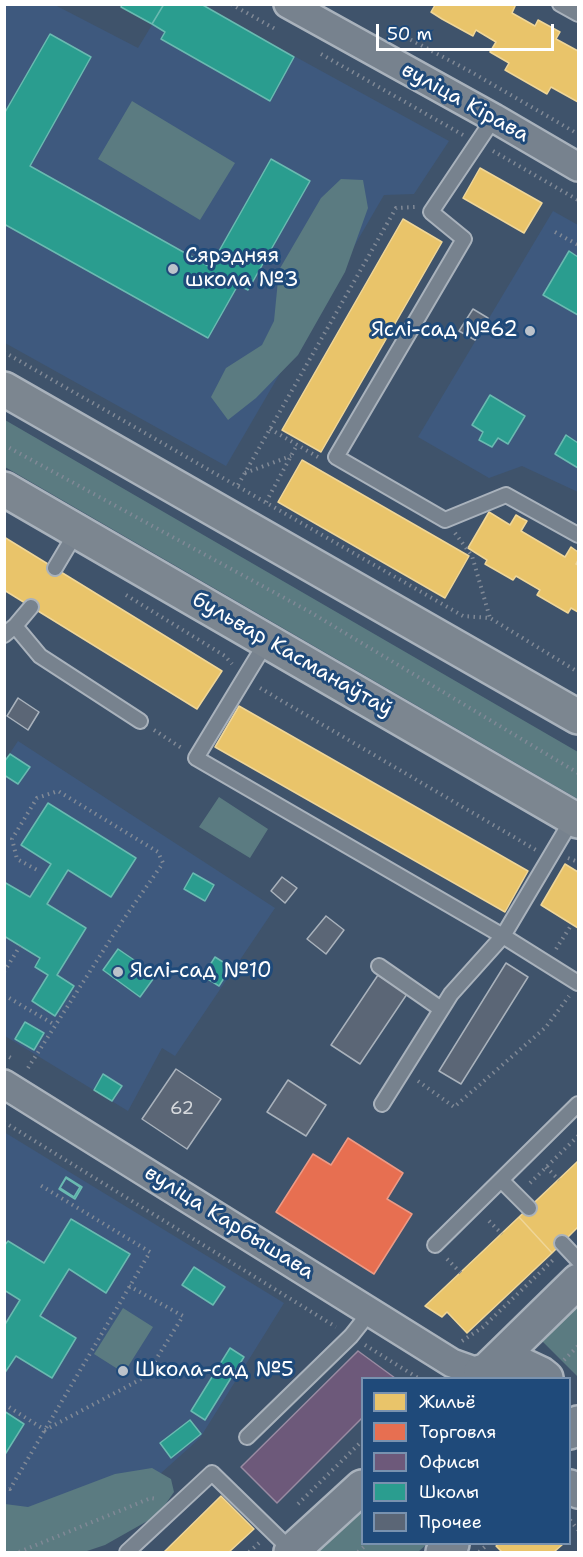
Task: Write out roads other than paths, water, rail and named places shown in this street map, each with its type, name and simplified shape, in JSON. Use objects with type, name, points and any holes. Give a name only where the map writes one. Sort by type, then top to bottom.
[{"type":"main road","points":[[4,389],[579,717]]},
{"type":"main road","name":"бульвар Касманаўтаў","points":[[4,489],[576,820]]},
{"type":"street","name":"вуліца Кірава","points":[[288,4],[579,167]]},
{"type":"street","name":"вуліца Карбышава","points":[[4,1084],[470,1372]]},
{"type":"street","points":[[470,1372],[579,1281]]},
{"type":"street","points":[[470,1372],[506,1365],[524,1366],[545,1377]]},
{"type":"street","points":[[284,1545],[361,1487]]},
{"type":"lane","points":[[560,4],[579,14]]},
{"type":"lane","points":[[494,118],[431,212],[464,239],[336,457],[445,520],[506,495],[579,535]]},
{"type":"lane","points":[[55,568],[77,531]]},
{"type":"lane","points":[[31,607],[10,631],[40,656],[140,721]]},
{"type":"lane","points":[[267,641],[196,758],[503,936],[575,987]]},
{"type":"lane","points":[[382,1104],[441,1009],[503,936],[548,857],[576,820]]},
{"type":"lane","points":[[379,966],[441,1009]]},
{"type":"lane","points":[[435,1245],[579,1104]]},
{"type":"lane","points":[[501,1180],[529,1208]]},
{"type":"lane","points":[[564,1245],[579,1260]]},
{"type":"lane","points":[[247,1437],[351,1336],[370,1312]]},
{"type":"lane","points":[[127,1552],[212,1473],[284,1545]]},
{"type":"place","name":"Сярэдняя школа №3","points":[[173,269]]},
{"type":"place","name":"Яслі-сад №62","points":[[530,331]]},
{"type":"place","name":"Яслі-сад №10","points":[[118,972]]},
{"type":"place","name":"Школа-сад №5","points":[[123,1371]]}]
